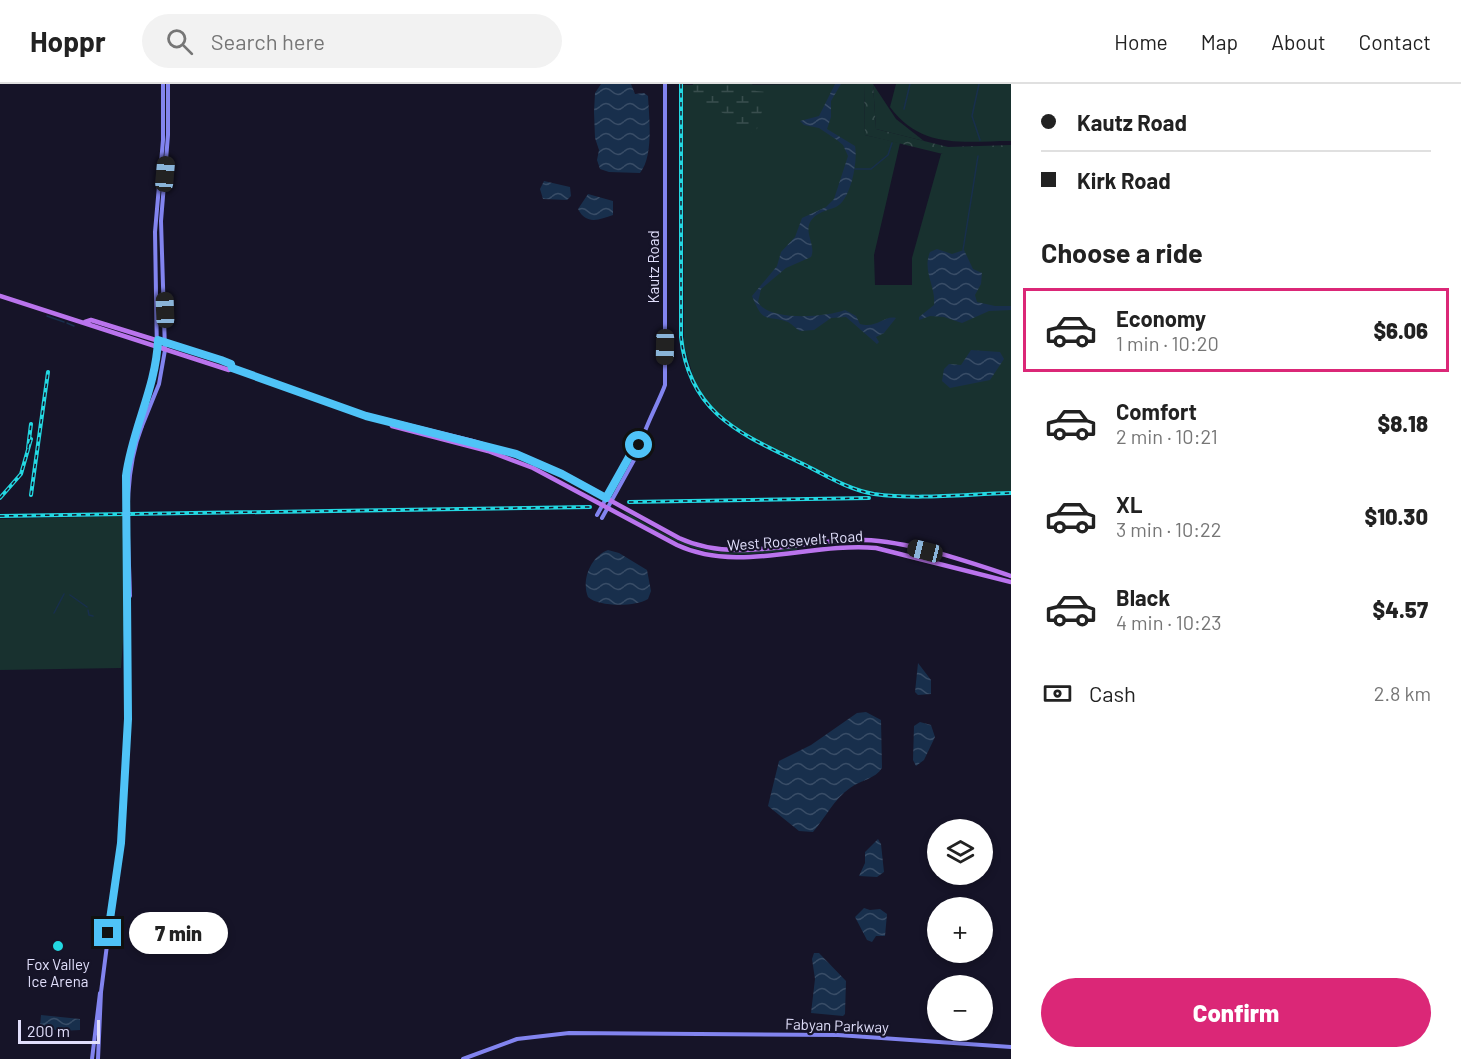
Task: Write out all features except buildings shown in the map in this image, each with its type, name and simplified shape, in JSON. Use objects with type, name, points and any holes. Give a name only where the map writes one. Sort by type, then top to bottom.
[{"type":"main road","points":[[0,296],[85,322],[88,326],[158,348],[229,370],[232,368],[390,423]]},
{"type":"main road","points":[[85,322],[91,320],[158,340],[231,364],[232,368]]},
{"type":"main road","name":"West Roosevelt Road","points":[[390,423],[394,421],[516,454],[562,474],[685,541],[712,549],[742,550],[872,540],[925,551],[1011,576]]},
{"type":"main road","name":"West Roosevelt Road","points":[[390,423],[392,426],[508,458],[551,476],[682,547],[710,556],[735,557],[855,547],[876,548],[1011,582]]},
{"type":"street","points":[[98,1059],[101,992],[123,820],[128,719],[129,487],[134,452],[154,376],[158,348],[155,232],[163,140],[163,84]]},
{"type":"street","points":[[141,425],[159,384],[165,350],[162,219],[168,135],[168,84]]},
{"type":"street","name":"Kautz Road","points":[[599,516],[634,448],[639,445],[656,411],[665,386],[665,84]]},
{"type":"street","points":[[92,1059],[98,996],[101,992]]},
{"type":"street","name":"Fabyan Parkway","points":[[463,1059],[496,1045],[539,1035],[838,1035],[1011,1047]]},
{"type":"green space","points":[[693,84],[752,84],[756,91],[766,92],[766,97],[757,129],[750,133],[740,130],[733,118],[694,99]]},
{"type":"green space","points":[[864,84],[865,135],[900,143],[874,255],[875,285],[912,285],[912,258],[941,154],[1011,154],[1011,492],[898,495],[858,489],[729,424],[707,403],[696,386],[684,345],[683,85]]},
{"type":"green space","points":[[864,84],[873,84],[876,129],[948,147],[1011,145],[1011,154],[947,155],[865,135]]},
{"type":"green space","points":[[873,84],[896,119],[924,141],[876,129]]},
{"type":"green space","points":[[896,84],[1011,84],[1011,141],[960,142],[930,137],[902,121],[890,107]]},
{"type":"green space","points":[[624,511],[671,537],[709,550],[741,552],[797,547],[797,550],[755,554],[721,554],[705,551],[671,539],[631,518]]},
{"type":"green space","points":[[123,516],[124,629],[121,668],[0,670],[0,519]]},
{"type":"water","points":[[601,84],[631,84],[635,94],[644,93],[648,96],[649,146],[640,173],[609,172],[600,169],[597,160],[599,150],[595,138],[594,112],[595,93]]},
{"type":"water","points":[[835,84],[841,84],[831,101],[831,117],[827,129],[855,146],[854,170],[849,189],[841,203],[817,215],[811,221],[808,229],[812,249],[811,257],[786,268],[761,289],[758,302],[774,313],[786,315],[825,315],[845,310],[856,316],[860,324],[866,325],[876,324],[888,318],[896,318],[884,333],[876,337],[879,342],[877,344],[846,317],[831,318],[814,330],[800,331],[788,322],[762,315],[752,296],[777,266],[781,252],[795,237],[802,218],[826,207],[834,199],[848,156],[843,145],[837,140],[819,128],[804,125],[800,121],[819,116]]},
{"type":"water","points":[[544,181],[570,187],[571,196],[567,200],[543,199],[540,189]]},
{"type":"water","points":[[588,194],[613,201],[613,215],[593,220],[581,214],[578,209]]},
{"type":"water","points":[[937,249],[952,254],[964,250],[973,269],[982,273],[981,284],[975,295],[977,302],[995,306],[1011,306],[1011,310],[989,311],[962,323],[944,317],[930,316],[919,320],[919,317],[934,305],[928,259],[930,252]]},
{"type":"water","points":[[971,350],[1000,352],[1004,359],[990,380],[950,388],[942,381],[944,369],[949,364],[961,365]]},
{"type":"water","points":[[608,550],[619,553],[647,570],[651,591],[648,599],[642,602],[617,605],[600,603],[588,597],[586,583],[589,569],[597,557]]},
{"type":"water","points":[[918,663],[931,680],[931,694],[918,695],[915,692]]},
{"type":"water","points":[[866,712],[881,720],[882,768],[876,775],[844,792],[813,832],[799,831],[768,806],[779,761],[811,745],[857,713]]},
{"type":"water","points":[[920,722],[931,725],[935,737],[924,760],[916,766],[913,760],[914,726]]},
{"type":"water","points":[[878,839],[881,844],[884,872],[877,877],[859,876],[865,863],[865,852]]},
{"type":"water","points":[[864,908],[880,909],[887,914],[885,936],[876,936],[872,942],[867,940],[855,917]]},
{"type":"water","points":[[814,953],[819,953],[846,981],[845,1014],[843,1016],[811,1013],[815,979],[812,959]]},
{"type":"water","points":[[41,1015],[80,1019],[80,1030],[61,1031],[40,1027]]},
{"type":"waterway","points":[[904,109],[910,84]]},
{"type":"waterway","points":[[979,84],[972,116],[980,140]]},
{"type":"waterway","points":[[855,169],[871,169],[888,155],[892,143]]},
{"type":"waterway","points":[[963,250],[978,156]]},
{"type":"waterway","points":[[47,316],[64,322]]},
{"type":"waterway","points":[[67,323],[74,326]]},
{"type":"waterway","points":[[54,613],[64,594]]},
{"type":"waterway","points":[[70,595],[87,607]]},
{"type":"waterway","points":[[88,610],[89,615],[93,616]]},
{"type":"railway","points":[[681,84],[681,337],[686,363],[695,385],[707,403],[739,431],[837,482],[865,492],[908,497],[1011,493]]},
{"type":"railway","points":[[31,495],[48,372]]},
{"type":"railway","points":[[28,448],[31,424]]},
{"type":"railway","points":[[0,498],[21,474],[31,439]]},
{"type":"railway","points":[[629,502],[869,498]]},
{"type":"railway","points":[[0,516],[590,507]]},
{"type":"place","name":"Fox Valley Ice Arena","points":[[58,946]]},
{"type":"route","points":[[108,933],[121,843],[128,719],[126,476],[129,456],[154,376],[158,340],[221,360],[231,364],[232,368],[366,416],[390,423],[394,421],[516,454],[562,474],[606,498],[634,448],[639,445]]}]
